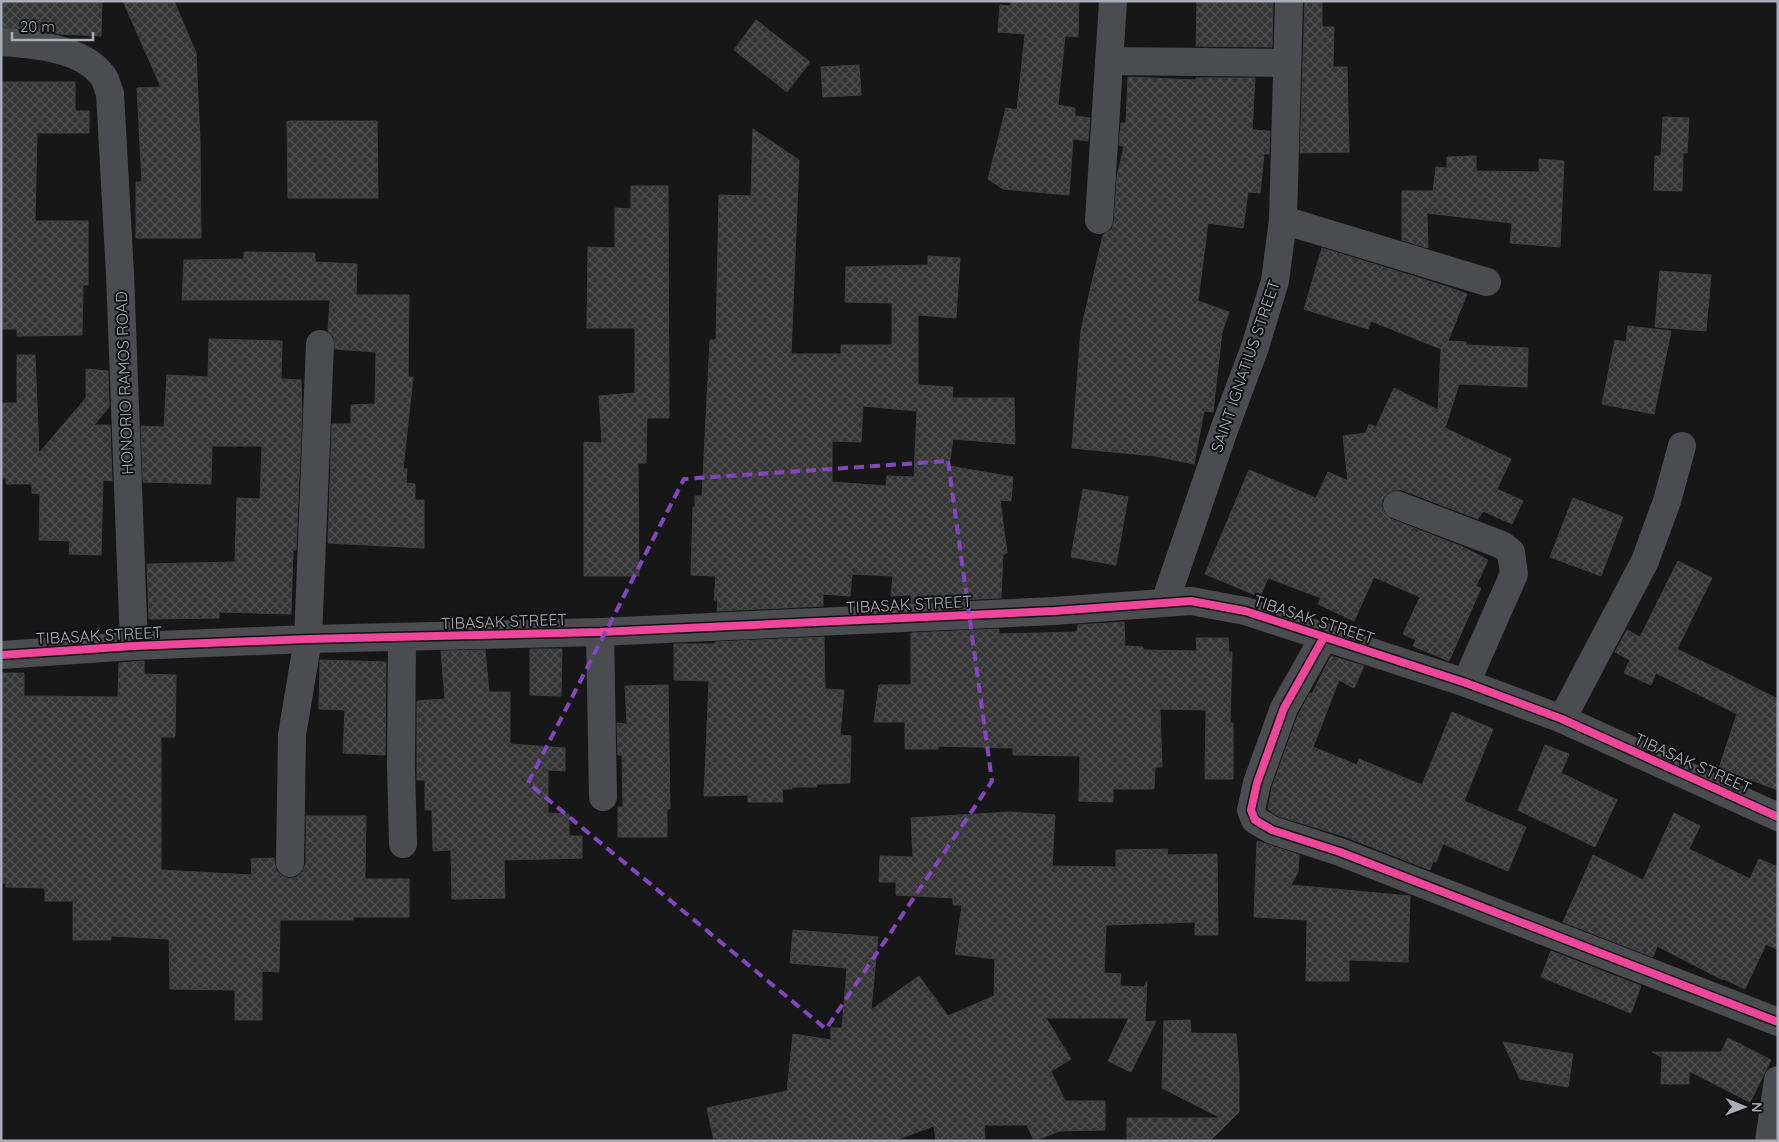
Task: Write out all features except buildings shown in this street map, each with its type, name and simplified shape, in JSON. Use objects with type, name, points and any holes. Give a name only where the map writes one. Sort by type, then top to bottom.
[{"type":"street","points":[[1099,220],[1113,1]]},
{"type":"street","name":"SAINT IGNATIUS STREET","points":[[1165,602],[1261,328],[1275,281],[1283,220],[1289,1]]},
{"type":"street","name":"HONORIO RAMOS ROAD","points":[[1,42],[47,47],[82,59],[102,75],[110,93],[113,120],[134,646]]},
{"type":"street","points":[[1109,61],[1287,64]]},
{"type":"street","points":[[1283,220],[1487,282]]},
{"type":"street","points":[[290,863],[292,735],[308,639],[320,344]]},
{"type":"street","points":[[1562,719],[1645,561],[1667,501],[1682,446]]},
{"type":"street","points":[[1397,505],[1502,545],[1511,552],[1514,574],[1466,683]]},
{"type":"street","name":"TIBASAK STREET","points":[[1,655],[134,646],[308,639],[600,632],[1054,611],[1191,601],[1219,604],[1246,611],[1466,683],[1562,719],[1778,817]]},
{"type":"street","points":[[600,632],[602,798]]},
{"type":"street","points":[[402,637],[400,766],[403,844]]},
{"type":"street","points":[[1324,637],[1284,708],[1251,802],[1255,820],[1272,830],[1340,852],[1778,1022]]},
{"type":"street","points":[[1769,1141],[1778,1080]]},
{"type":"highlighted area","points":[[948,461],[992,781],[826,1029],[528,783],[684,479]]},
{"type":"cycle path","points":[[1,655],[134,646],[308,639],[600,632],[1054,611],[1191,601],[1245,611],[1466,683],[1562,719],[1778,817]]},
{"type":"cycle path","points":[[1324,637],[1284,708],[1257,783],[1251,810],[1255,820],[1272,830],[1340,852],[1778,1022]]}]
